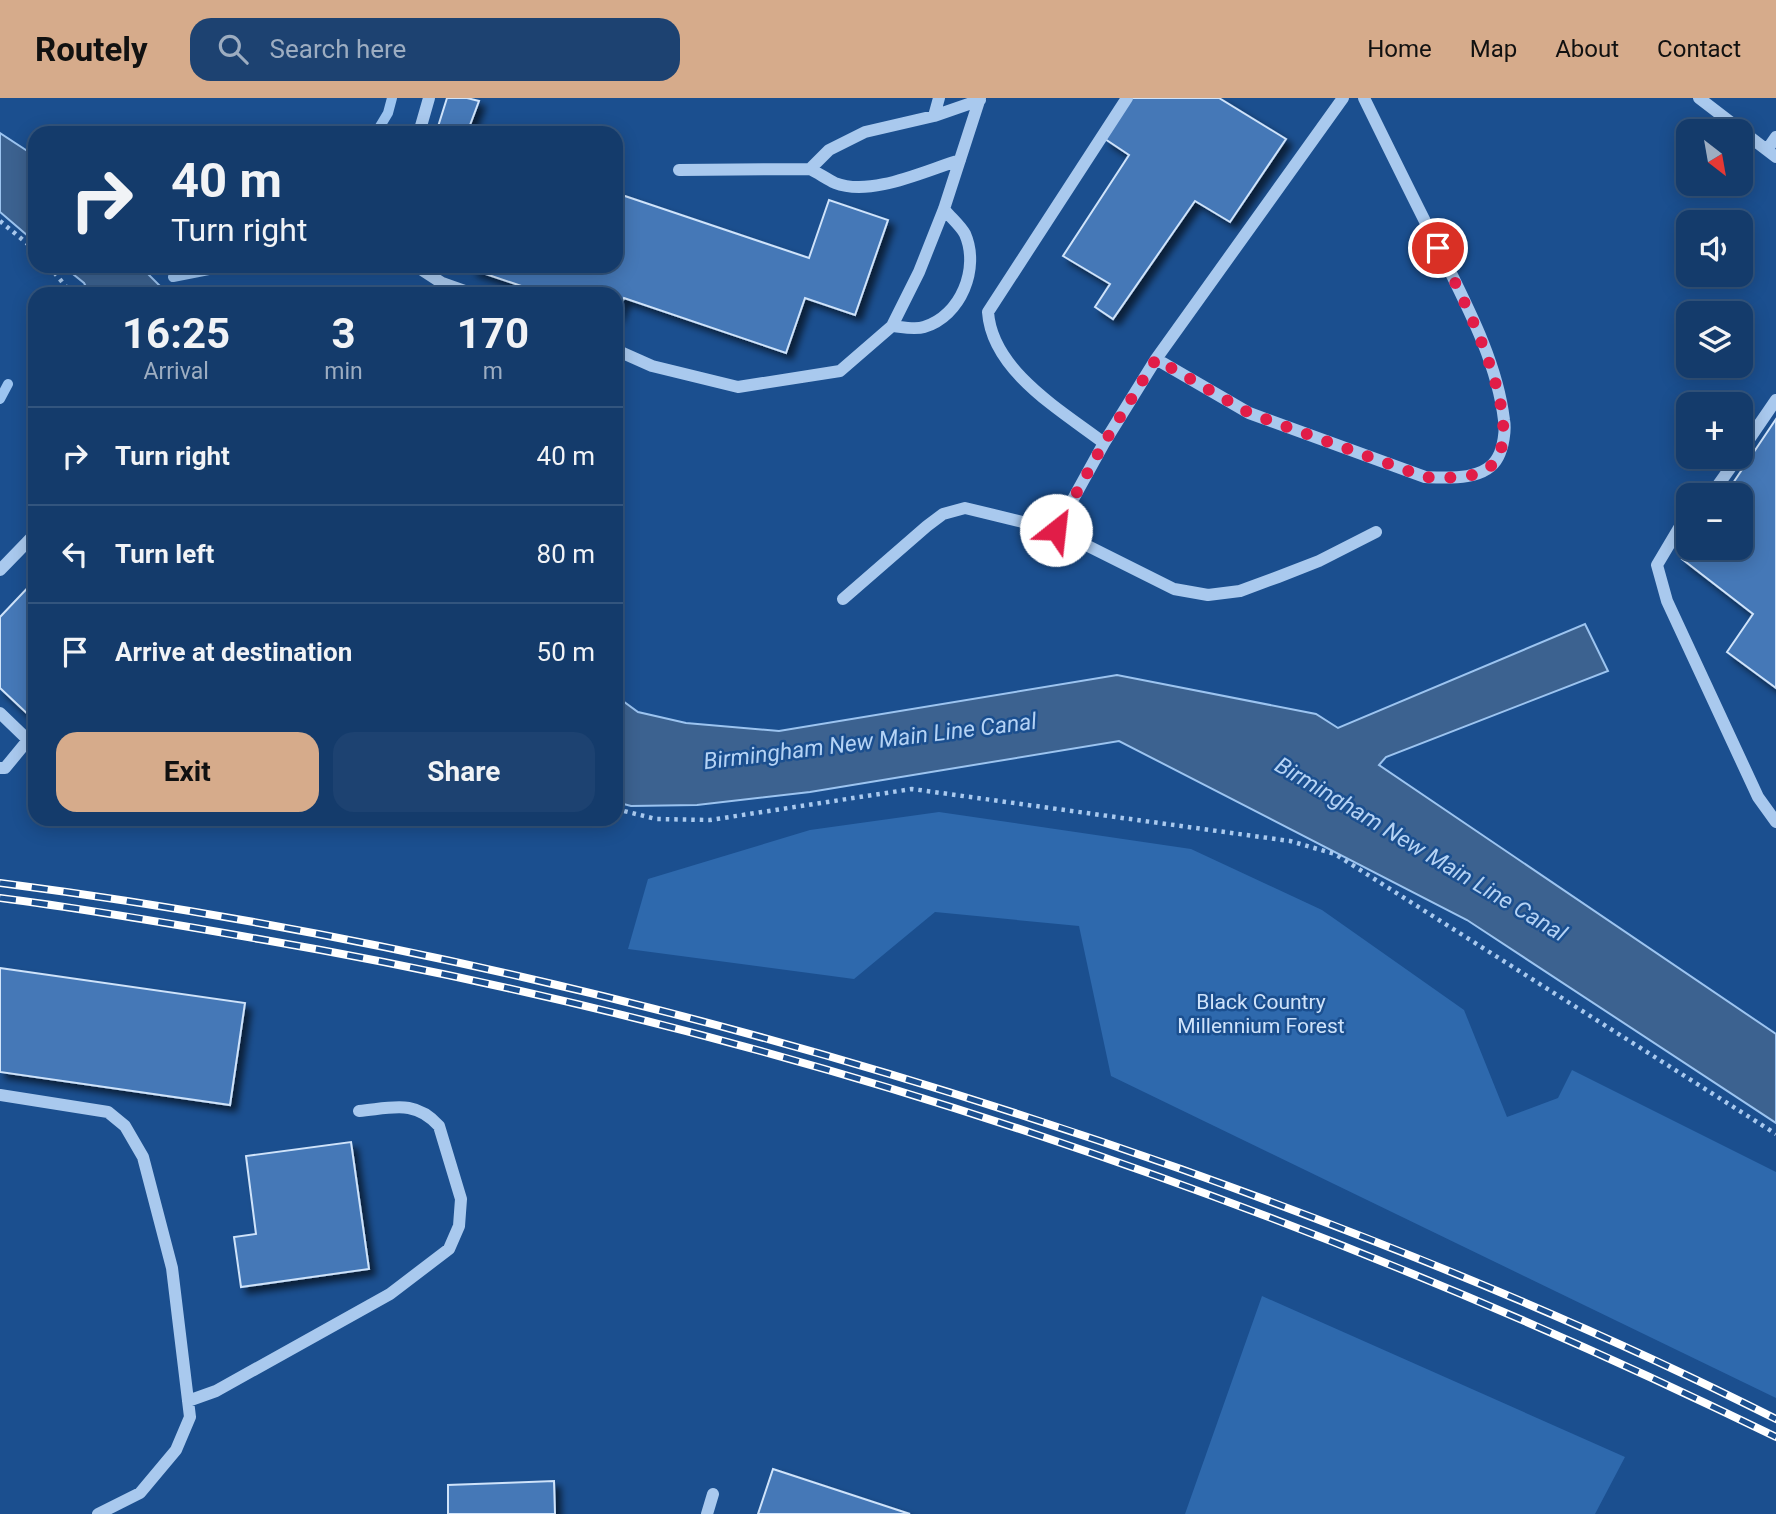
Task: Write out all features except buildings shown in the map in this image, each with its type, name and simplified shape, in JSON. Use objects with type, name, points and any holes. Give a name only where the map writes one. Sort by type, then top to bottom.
[{"type":"lane","points":[[421,126],[429,98]]},
{"type":"lane","points":[[934,116],[939,98]]},
{"type":"lane","points":[[1104,443],[1039,393],[1012,367],[989,325],[988,312],[1127,98]]},
{"type":"lane","points":[[1056,530],[1104,443],[1156,359],[1343,98]]},
{"type":"lane","points":[[1156,359],[1249,413],[1425,477],[1446,478],[1473,474],[1492,465],[1501,447],[1505,422],[1490,364],[1463,298],[1364,98]]},
{"type":"lane","points":[[1699,98],[1771,153],[1776,137]]},
{"type":"lane","points":[[810,169],[829,150],[865,132],[934,116],[980,99]]},
{"type":"lane","points":[[623,353],[652,366],[738,387],[839,371],[892,326],[919,272],[944,209],[980,99]]},
{"type":"lane","points":[[680,170],[810,169],[836,183],[859,187],[882,184],[960,160]]},
{"type":"lane","points":[[892,326],[923,328],[947,316],[965,288],[972,259],[964,233],[944,209]]},
{"type":"lane","points":[[427,273],[453,287]]},
{"type":"lane","points":[[1753,432],[1776,400]]},
{"type":"lane","points":[[843,599],[943,514],[965,508],[1056,530],[1174,589],[1208,595],[1240,591],[1278,577],[1320,561],[1376,533]]},
{"type":"lane","points":[[1676,533],[1657,565],[1667,601],[1758,797],[1776,822]]},
{"type":"lane","points":[[0,570],[28,541]]},
{"type":"lane","points":[[0,713],[28,740]]},
{"type":"lane","points":[[0,768],[5,768],[28,748]]},
{"type":"lane","points":[[0,1095],[108,1112],[125,1126],[143,1157],[172,1268],[190,1417],[176,1450],[140,1493],[98,1514]]},
{"type":"lane","points":[[188,1401],[216,1391],[390,1294],[449,1249],[459,1226],[461,1199],[439,1126],[431,1117],[410,1107],[359,1111]]},
{"type":"lane","points":[[707,1514],[713,1494]]},
{"type":"path","points":[[0,221],[28,244]]},
{"type":"path","points":[[55,273],[66,287]]},
{"type":"path","points":[[623,811],[656,819],[710,820],[912,789],[1290,841],[1335,854],[1776,1134]]},
{"type":"green space","name":"Black Country Millennium Forest","points":[[939,812],[1191,849],[1322,910],[1464,1010],[1507,1117],[1558,1098],[1572,1070],[1776,1172],[1776,1398],[1111,1076],[1079,926],[935,912],[854,979],[628,949],[648,879],[810,830]]},
{"type":"green space","points":[[1262,1296],[1625,1457],[1595,1514],[1185,1514]]},
{"type":"water","points":[[0,133],[28,151],[28,236],[0,212]]},
{"type":"water","points":[[72,273],[147,273],[161,287],[86,287]]},
{"type":"water","name":"Birmingham New Main Line Canal","points":[[1585,624],[1608,671],[1386,757],[1379,765],[1776,1034],[1776,1123],[1467,920],[1119,741],[810,792],[697,805],[623,804],[623,701],[638,712],[686,723],[779,731],[1117,675],[1316,714],[1338,728]]},
{"type":"waterway","points":[[380,126],[388,113],[392,98]]},
{"type":"waterway","points":[[173,277],[193,273]]},
{"type":"waterway","points":[[0,399],[8,384]]},
{"type":"railway","points":[[0,883],[151,905],[450,961],[598,995],[892,1075],[1181,1169],[1407,1254],[1557,1316],[1776,1419]]},
{"type":"railway","points":[[0,898],[227,933],[455,977],[650,1022],[843,1074],[1035,1134],[1224,1200],[1411,1273],[1595,1352],[1776,1437]]},
{"type":"route","points":[[1056,530],[1104,443],[1156,359],[1249,413],[1425,477],[1446,478],[1484,471],[1498,457],[1505,422],[1490,364],[1463,298],[1438,248]]}]
